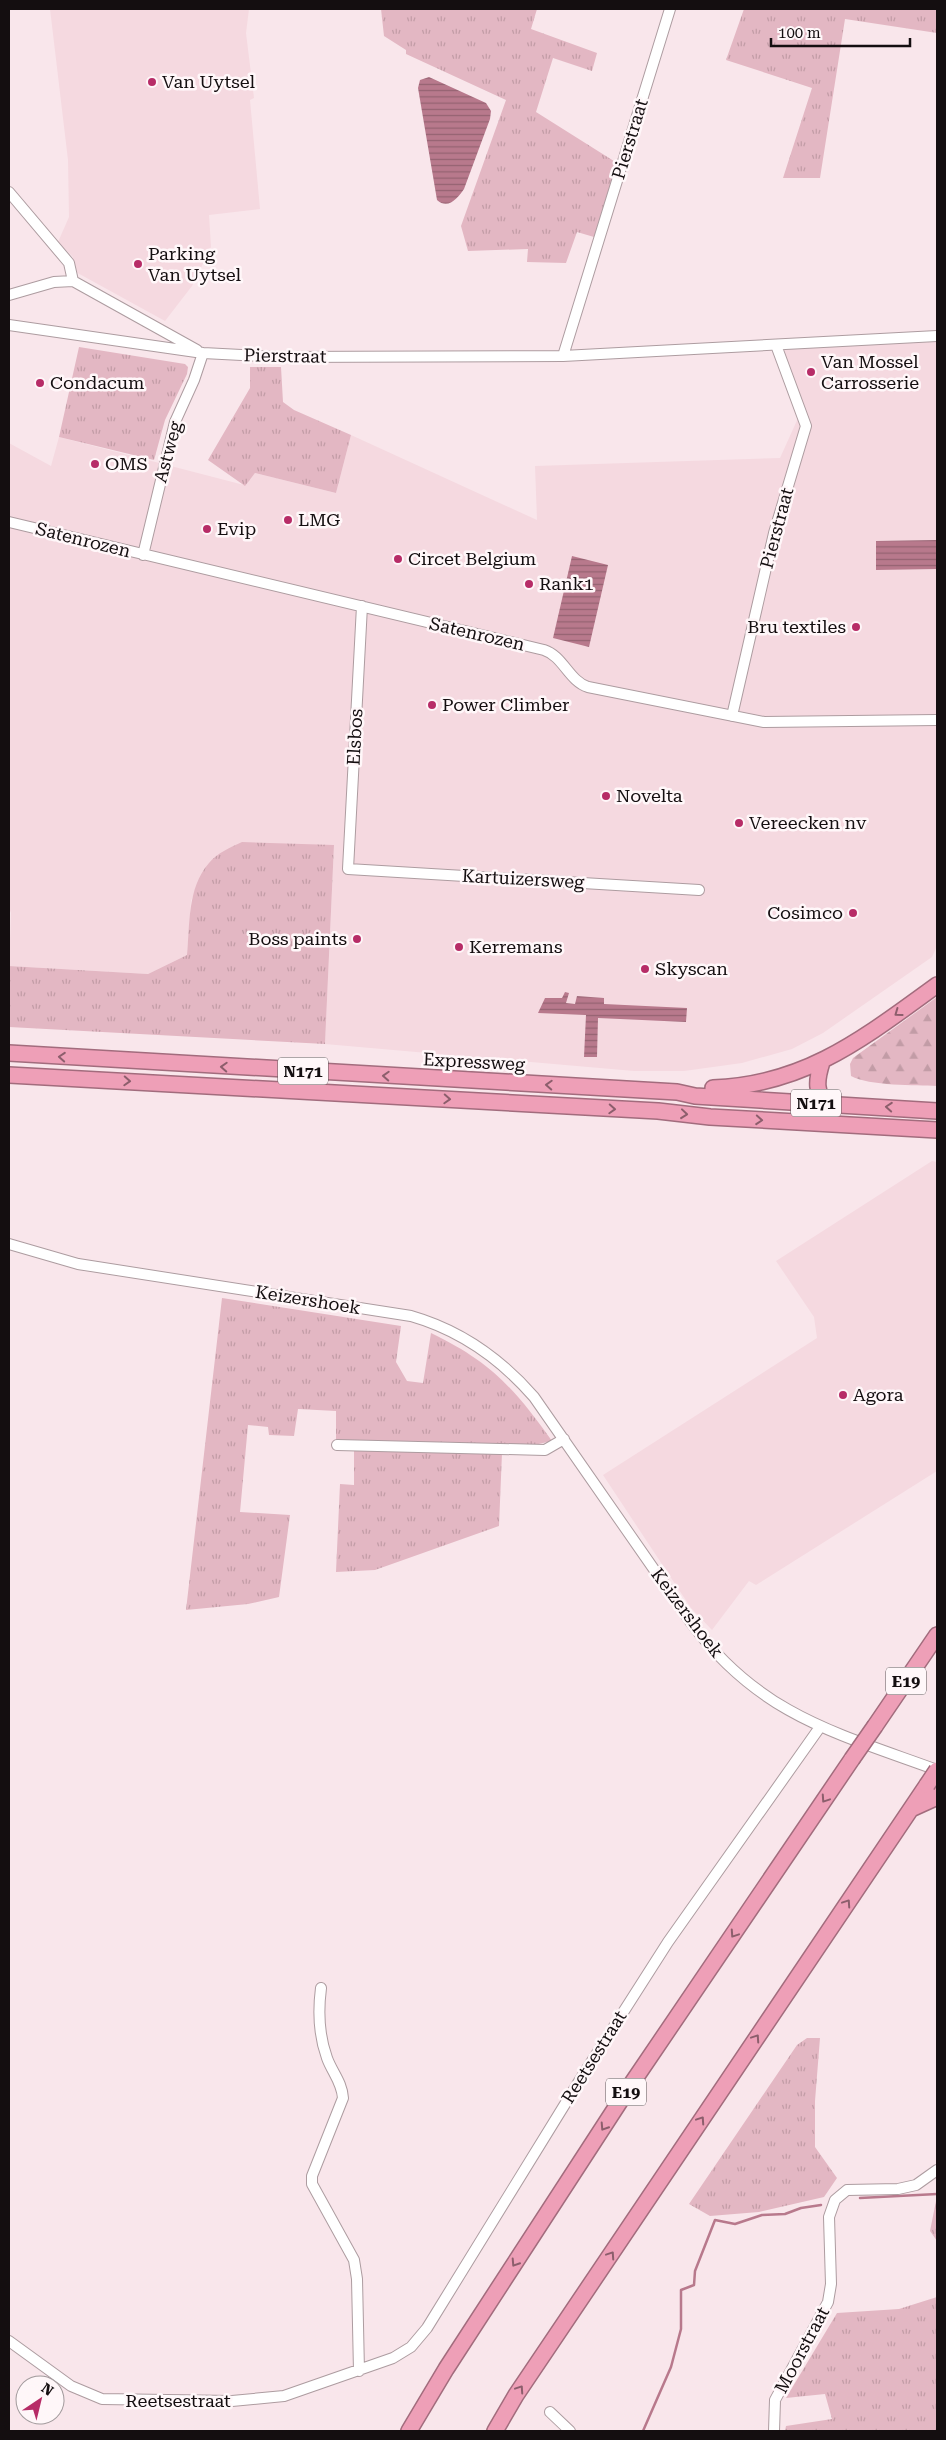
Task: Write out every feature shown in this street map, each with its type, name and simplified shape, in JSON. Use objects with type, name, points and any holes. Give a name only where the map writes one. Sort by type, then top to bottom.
[{"type":"highway","points":[[677,1092],[696,1088],[740,1087],[768,1081],[822,1062],[863,1038],[937,985]]},
{"type":"highway","name":"Expressweg","points":[[9,1053],[677,1092],[695,1096],[937,1110]]},
{"type":"highway","points":[[822,1062],[816,1081],[818,1094],[823,1103],[844,1126]]},
{"type":"highway","name":"N171","points":[[9,1075],[658,1111],[710,1117],[937,1130]]},
{"type":"highway","name":"E19","points":[[409,2431],[446,2369],[626,2092],[937,1635]]},
{"type":"highway","points":[[495,2431],[516,2395],[909,1810],[932,1790],[937,1770]]},
{"type":"street","name":"Pierstraat","points":[[563,356],[670,9]]},
{"type":"street","points":[[9,192],[64,256],[72,270],[73,281]]},
{"type":"street","points":[[9,294],[54,282],[73,281],[203,353]]},
{"type":"street","name":"Pierstraat","points":[[9,325],[203,353],[279,357],[563,356],[937,336]]},
{"type":"street","name":"Pierstraat","points":[[732,716],[774,532],[806,426],[776,345]]},
{"type":"street","name":"Astweg","points":[[143,554],[175,422],[194,380],[203,353]]},
{"type":"street","name":"Satenrozen","points":[[9,522],[547,651],[576,681],[588,688],[770,723],[937,720]]},
{"type":"street","name":"Elsbos","points":[[348,869],[362,606]]},
{"type":"street","name":"Kartuizersweg","points":[[348,869],[699,890]]},
{"type":"street","name":"Keizershoek","points":[[9,1244],[78,1264],[411,1316],[439,1324],[485,1351],[514,1375],[534,1396],[692,1624],[715,1652],[760,1693],[776,1704],[820,1726],[937,1770]]},
{"type":"street","points":[[337,1445],[545,1450],[564,1439]]},
{"type":"street","name":"Reetsestraat","points":[[9,2341],[71,2386],[102,2399],[121,2401],[261,2400],[311,2388],[404,2352],[423,2334],[578,2083],[668,1942],[820,1726]]},
{"type":"street","points":[[321,1988],[319,2006],[324,2046],[328,2060],[341,2084],[343,2098],[316,2164],[312,2176],[312,2184],[354,2260],[357,2279],[359,2371]]},
{"type":"street","name":"Moorstraat","points":[[774,2431],[775,2400],[828,2302],[831,2284],[829,2217],[836,2200],[847,2190],[898,2188],[916,2185],[937,2170]]},
{"type":"street","points":[[550,2412],[570,2431]]},
{"type":"shaded area","points":[[50,9],[249,9],[246,33],[254,98],[250,100],[260,209],[209,215],[211,247],[192,286],[165,321],[74,271],[73,257],[58,242],[69,217],[68,160]]},
{"type":"shaded area","points":[[429,77],[486,103],[491,111],[490,119],[464,189],[456,199],[445,204],[437,200],[418,88],[420,80]]},
{"type":"shaded area","points":[[937,342],[937,946],[932,957],[823,1033],[792,1049],[742,1063],[684,1071],[634,1071],[325,1044],[334,845],[199,882],[191,901],[187,955],[148,974],[9,966],[11,913],[9,908],[9,443],[51,466],[59,437],[244,485],[255,473],[336,493],[351,435],[537,520],[535,466],[780,458],[799,416],[771,348]]},
{"type":"shaded area","points":[[937,540],[937,569],[876,570],[876,541]]},
{"type":"shaded area","points":[[572,556],[608,565],[589,647],[553,638]]},
{"type":"shaded area","points":[[565,992],[569,993],[566,1003],[575,1004],[577,996],[604,998],[604,1004],[687,1008],[686,1022],[598,1018],[597,1057],[584,1057],[586,1015],[538,1013],[545,998],[562,998]]},
{"type":"shaded area","points":[[932,1161],[937,1162],[937,1471],[756,1585],[749,1581],[712,1630],[691,1608],[603,1475],[817,1338],[814,1317],[776,1261]]},
{"type":"green space","points":[[381,9],[537,9],[531,29],[597,53],[592,71],[553,58],[536,112],[617,163],[594,237],[577,232],[566,263],[527,262],[528,249],[468,251],[461,226],[506,100],[406,54],[406,50],[384,36]]},
{"type":"green space","points":[[744,9],[937,9],[937,33],[845,19],[820,178],[783,178],[812,88],[726,60]]},
{"type":"green space","points":[[79,347],[185,364],[188,367],[187,374],[165,420],[154,460],[59,437]]},
{"type":"green space","points":[[250,367],[281,367],[283,402],[294,410],[351,435],[336,493],[255,473],[245,486],[208,460],[250,388]]},
{"type":"green space","points":[[242,842],[334,845],[325,1044],[9,1027],[9,966],[148,974],[187,955],[189,919],[193,895],[202,873],[216,856]]},
{"type":"green space","points":[[937,997],[937,1086],[869,1082],[851,1076],[850,1064],[853,1058]]},
{"type":"green space","points":[[222,1298],[401,1326],[396,1362],[407,1381],[423,1383],[431,1333],[470,1355],[500,1378],[526,1406],[552,1441],[525,1447],[336,1441],[336,1411],[298,1409],[294,1436],[269,1435],[268,1427],[248,1425],[240,1512],[290,1515],[279,1597],[248,1604],[186,1610]]},
{"type":"green space","points":[[354,1450],[502,1453],[499,1526],[375,1570],[336,1572],[340,1484],[354,1485]]},
{"type":"green space","points":[[807,2038],[820,2038],[815,2101],[815,2147],[837,2178],[824,2197],[759,2212],[710,2216],[689,2204],[797,2045]]},
{"type":"green space","points":[[937,2201],[937,2241],[930,2231]]},
{"type":"green space","points":[[937,2297],[937,2431],[785,2431],[786,2426],[832,2419],[825,2394],[786,2398],[837,2313],[899,2309]]},
{"type":"waterway","points":[[860,2198],[937,2194]]},
{"type":"waterway","points":[[643,2431],[671,2367],[681,2329],[681,2290],[694,2285],[695,2271],[715,2220],[735,2224],[762,2215],[785,2214],[801,2208],[821,2205]]},
{"type":"place","name":"Van Uytsel","points":[[152,82]]},
{"type":"place","name":"Parking Van Uytsel","points":[[138,264]]},
{"type":"place","name":"Van Mossel Carrosserie","points":[[811,372]]},
{"type":"place","name":"Condacum","points":[[40,383]]},
{"type":"place","name":"OMS","points":[[95,464]]},
{"type":"place","name":"LMG","points":[[288,520]]},
{"type":"place","name":"Evip","points":[[207,529]]},
{"type":"place","name":"Circet Belgium","points":[[398,559]]},
{"type":"place","name":"Rank1","points":[[529,584]]},
{"type":"place","name":"Bru textiles","points":[[856,627]]},
{"type":"place","name":"Power Climber","points":[[432,705]]},
{"type":"place","name":"Novelta","points":[[606,796]]},
{"type":"place","name":"Vereecken nv","points":[[739,823]]},
{"type":"place","name":"Cosimco","points":[[853,913]]},
{"type":"place","name":"Boss paints","points":[[357,939]]},
{"type":"place","name":"Kerremans","points":[[459,947]]},
{"type":"place","name":"Skyscan","points":[[645,969]]},
{"type":"place","name":"Agora","points":[[843,1395]]}]
